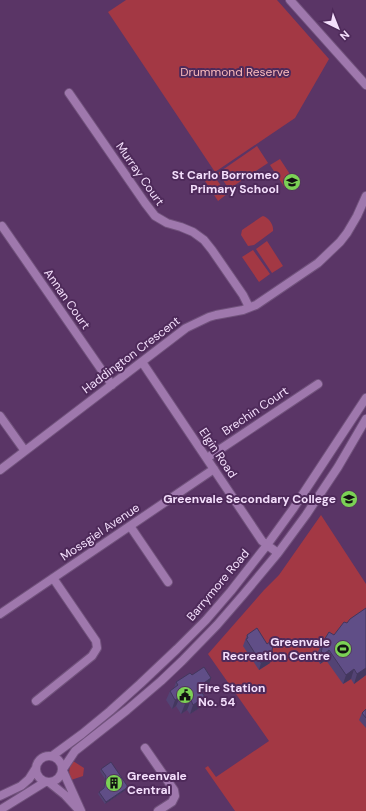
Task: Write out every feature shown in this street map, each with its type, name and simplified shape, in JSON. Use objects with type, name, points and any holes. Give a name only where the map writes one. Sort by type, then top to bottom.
[{"type":"street","points":[[290,0],[366,85]]},
{"type":"street","name":"Murray Court","points":[[69,93],[155,216],[167,223],[193,232],[204,240],[243,295],[249,307]]},
{"type":"street","name":"Haddington Crescent","points":[[0,470],[186,328],[216,315],[238,311],[258,304],[318,264],[347,233],[366,196]]},
{"type":"street","name":"Annan Court","points":[[2,226],[112,385]]},
{"type":"street","name":"Elgin Road","points":[[142,362],[262,541],[278,553]]},
{"type":"street","name":"Brechin Court","points":[[207,458],[318,384]]},
{"type":"street","name":"Barrymore Road","points":[[52,756],[110,711],[206,620],[267,546],[366,398]]},
{"type":"street","points":[[0,416],[24,451]]},
{"type":"street","name":"Barrymore Road","points":[[63,770],[75,751],[161,681],[191,652],[243,595],[278,553],[306,515],[338,467],[366,419]]},
{"type":"street","name":"Mossgiel Avenue","points":[[0,614],[214,469]]},
{"type":"street","points":[[130,526],[168,582]]},
{"type":"street","points":[[36,701],[92,656],[97,648],[96,641],[53,578]]},
{"type":"street","points":[[145,748],[174,790],[175,796],[172,802],[158,811]]},
{"type":"street","points":[[0,796],[21,786],[29,779],[41,759],[46,756],[52,756],[57,758],[61,763],[81,811]]},
{"type":"street","points":[[36,768],[36,773],[41,780],[65,795],[81,811]]},
{"type":"street","points":[[0,810],[48,783],[55,782],[62,775],[63,770]]},
{"type":"green space","name":"Drummond Reserve","points":[[126,0],[277,0],[329,59],[295,118],[215,172],[108,12]]},
{"type":"green space","points":[[257,146],[268,163],[229,189],[218,173]]},
{"type":"green space","points":[[280,159],[295,182],[285,188],[270,165]]},
{"type":"green space","points":[[214,176],[227,194],[218,201],[205,181]]},
{"type":"green space","points":[[263,216],[271,222],[273,231],[254,245],[248,246],[241,235],[242,230]]},
{"type":"green space","points":[[267,241],[283,266],[272,273],[256,249]]},
{"type":"green space","points":[[253,250],[270,274],[259,282],[242,257]]},
{"type":"green space","points":[[321,515],[366,584],[366,811],[235,811],[205,768],[208,766],[216,777],[269,741],[208,654],[279,575]]},
{"type":"green space","points":[[73,761],[84,768],[83,776],[71,780],[69,770]]},
{"type":"building","name":"Greenvale Recreation Centre","points":[[366,608],[366,668],[357,674],[354,669],[346,675],[329,650],[324,654],[321,651],[321,645],[329,632],[334,635],[344,622],[347,623],[350,619]]},
{"type":"building","points":[[257,628],[267,644],[271,641],[273,645],[273,656],[261,663],[246,639],[248,638],[247,635]]},
{"type":"building","points":[[204,667],[211,678],[198,687],[205,697],[193,705],[191,700],[185,704],[180,697],[175,700],[170,691],[178,685],[176,682],[190,673],[192,675]]},
{"type":"building","points":[[366,709],[366,718],[362,713]]},
{"type":"building","name":"Greenvale Central","points":[[111,762],[128,787],[106,802],[99,792],[104,788],[106,776],[101,769]]},
{"type":"place","name":"St Carlo Borromeo Primary School","points":[[292,182]]},
{"type":"place","name":"Greenvale Secondary College","points":[[349,499]]},
{"type":"place","name":"Greenvale Recreation Centre","points":[[343,649]]},
{"type":"place","name":"Fire Station No. 54","points":[[185,695]]},
{"type":"place","name":"Greenvale Central","points":[[114,783]]}]
